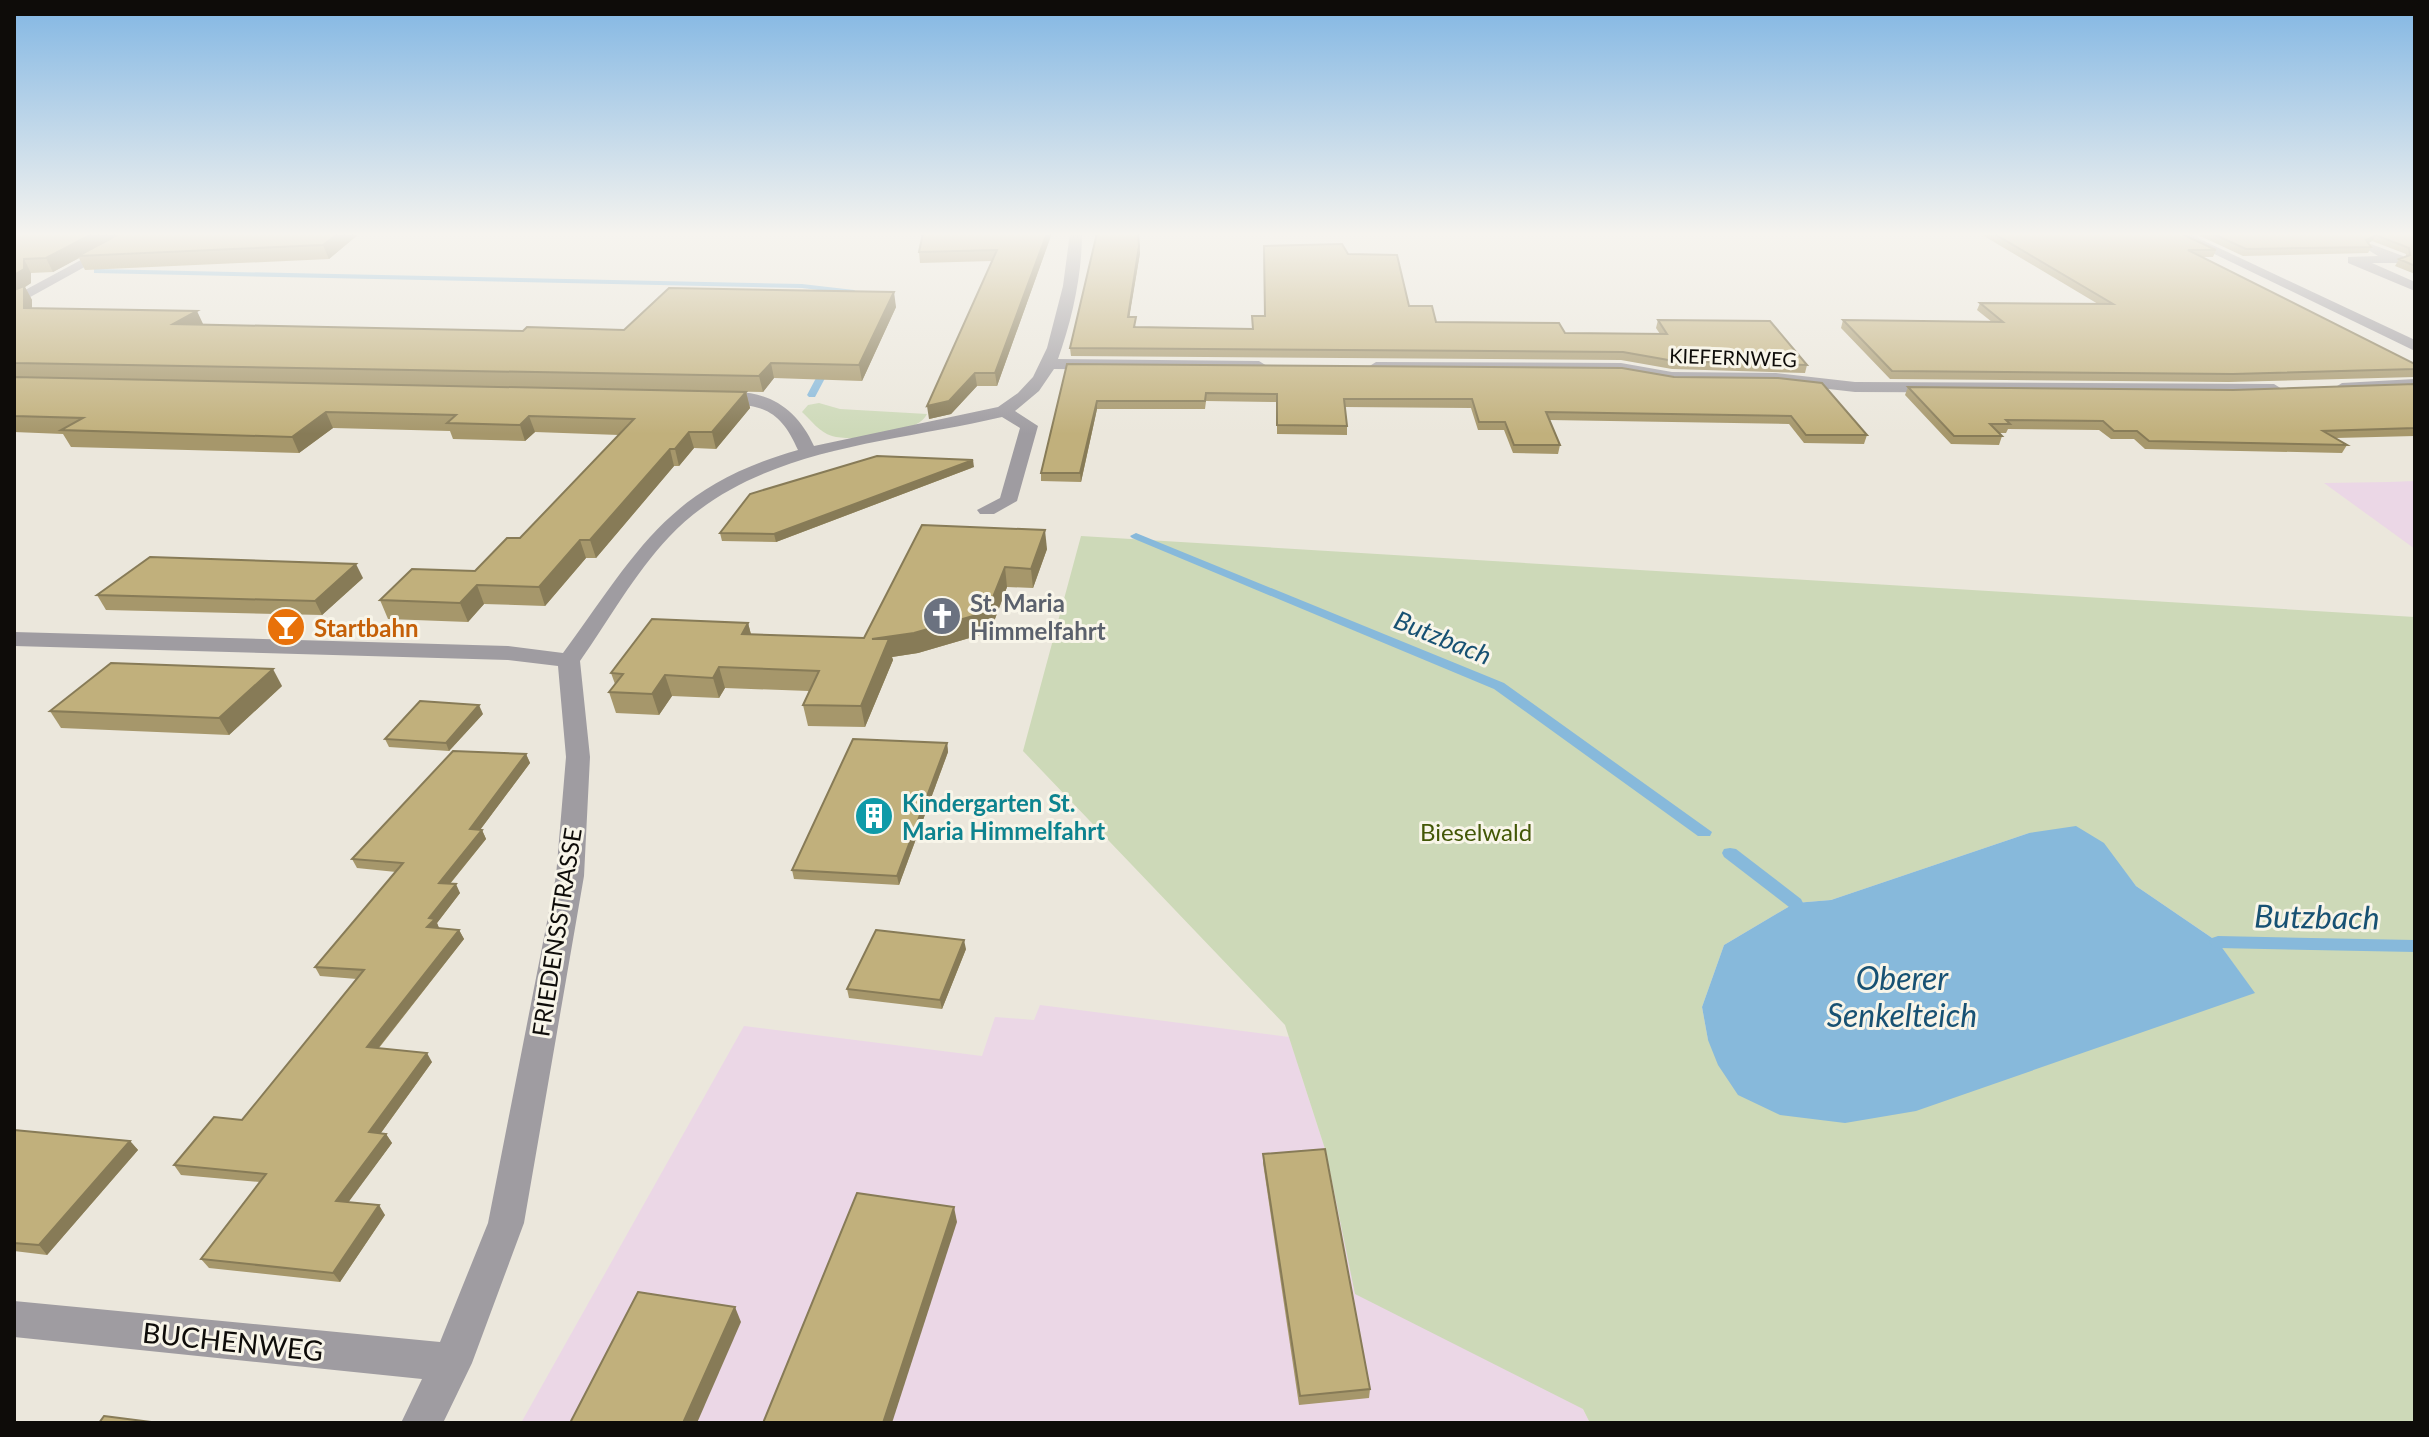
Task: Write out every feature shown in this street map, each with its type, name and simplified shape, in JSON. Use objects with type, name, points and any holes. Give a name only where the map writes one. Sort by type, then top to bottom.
[{"type":"street","points":[[14,639],[493,652],[569,661],[663,532],[698,502],[732,481],[808,453],[1004,411],[1040,381],[1049,364],[1065,300]]},
{"type":"street","points":[[2318,300],[2415,346]]},
{"type":"street","points":[[1049,364],[1274,366]]},
{"type":"street","name":"KIEFERNWEG","points":[[1357,367],[1621,368],[1672,377],[1776,378],[1855,387],[2291,389]]},
{"type":"street","points":[[2322,389],[2415,384]]},
{"type":"street","points":[[691,398],[769,400],[783,409],[797,425],[808,453]]},
{"type":"street","points":[[987,510],[1008,501],[1029,426],[1004,411]]},
{"type":"street","name":"FRIEDENSSTRASSE","points":[[421,1423],[452,1363],[506,1223],[570,876],[578,757],[569,661]]},
{"type":"street","name":"BUCHENWEG","points":[[14,1319],[452,1363]]},
{"type":"shaded area","points":[[2415,481],[2415,549],[2324,483],[2389,482]]},
{"type":"shaded area","points":[[1040,1005],[1289,1037],[1326,1152],[1583,1409],[1590,1423],[521,1423],[744,1026],[982,1056],[995,1017],[1034,1020]]},
{"type":"green space","points":[[819,403],[840,409],[927,414],[921,421],[898,432],[842,438],[823,432],[802,412],[808,405]]},
{"type":"green space","name":"Bieselwald","points":[[1081,536],[2415,617],[2415,1423],[1590,1423],[1583,1409],[1355,1294],[1326,1152],[1285,1025],[1023,751]],"holes":[[[2029,833],[2121,867],[2136,886],[2218,942],[2254,993],[1708,1040],[1702,1007],[1724,945],[1795,903],[1831,900]]]},
{"type":"water","name":"Oberer Senkelteich","points":[[2076,826],[2104,843],[2136,886],[2218,942],[2255,993],[1916,1111],[1845,1123],[1780,1115],[1738,1095],[1718,1065],[1708,1040],[1702,1007],[1724,945],[1795,903],[1831,900],[2029,833]]},
{"type":"building","points":[[14,300],[24,300],[24,308],[197,311],[173,324],[523,331],[527,327],[624,330],[656,300],[890,300],[859,365],[771,363],[759,376],[14,363]]},
{"type":"building","points":[[975,300],[1022,300],[995,373],[975,373],[949,401],[927,406]]},
{"type":"building","points":[[1081,300],[1131,300],[1128,317],[1136,317],[1134,327],[1253,329],[1252,316],[1265,316],[1265,300],[1408,300],[1409,306],[1432,306],[1436,322],[1559,323],[1565,333],[1667,334],[1658,320],[1770,321],[1807,365],[1674,361],[1623,352],[1070,348]]},
{"type":"building","points":[[2106,300],[2288,300],[2415,364],[2415,369],[2233,374],[1892,371],[1843,320],[2003,322],[1980,303],[2113,304]]},
{"type":"building","points":[[1067,364],[1622,368],[1674,377],[1778,378],[1822,383],[1867,435],[1806,435],[1791,416],[1546,412],[1560,445],[1514,445],[1505,422],[1479,422],[1472,399],[1344,399],[1347,426],[1277,425],[1277,394],[1206,393],[1205,401],[1097,401],[1080,473],[1041,473]]},
{"type":"building","points":[[14,377],[746,392],[712,432],[689,432],[675,449],[670,449],[590,540],[580,540],[539,587],[477,585],[460,603],[380,600],[412,569],[475,571],[507,538],[520,538],[634,419],[529,416],[520,425],[447,423],[456,415],[326,412],[292,437],[61,430],[83,418],[14,416]]},
{"type":"building","points":[[2415,384],[2415,428],[2323,431],[2347,445],[2149,441],[2137,431],[2114,431],[2103,421],[2006,420],[2010,424],[1990,424],[2002,436],[1954,436],[1908,387],[2233,390]]},
{"type":"building","points":[[877,456],[973,460],[774,534],[720,533],[750,494]]},
{"type":"building","points":[[922,525],[1045,530],[1031,569],[1005,567],[987,612],[914,633],[872,639],[889,639],[861,706],[803,705],[819,671],[719,667],[713,678],[665,675],[652,694],[609,692],[623,674],[611,673],[652,619],[748,623],[742,634],[864,638]]},
{"type":"building","points":[[150,557],[356,564],[315,601],[97,595]]},
{"type":"building","points":[[111,663],[273,669],[219,718],[50,711]]},
{"type":"building","points":[[420,701],[479,705],[446,743],[385,739]]},
{"type":"building","name":"Kindergarten St. Maria Himmelfahrt","points":[[853,739],[947,743],[897,876],[792,870]]},
{"type":"building","points":[[453,751],[526,754],[470,829],[482,830],[439,883],[456,884],[429,918],[435,919],[427,927],[459,930],[367,1047],[427,1053],[369,1132],[386,1134],[336,1201],[379,1205],[333,1273],[201,1259],[266,1174],[174,1165],[214,1117],[242,1120],[364,970],[315,967],[403,863],[352,859]]},
{"type":"building","points":[[876,930],[964,940],[940,1000],[847,989]]},
{"type":"building","points":[[14,1130],[130,1141],[39,1245],[14,1243]]},
{"type":"building","points":[[1325,1149],[1370,1389],[1300,1396],[1263,1154]]},
{"type":"building","points":[[857,1193],[954,1207],[883,1423],[763,1423]]},
{"type":"building","points":[[638,1292],[735,1307],[683,1423],[570,1423]]},
{"type":"building","points":[[104,1416],[159,1423],[99,1423]]},
{"type":"waterway","name":"Butzbach","points":[[855,307],[858,300]]},
{"type":"waterway","name":"Butzbach","points":[[812,395],[827,365]]},
{"type":"waterway","name":"Butzbach","points":[[1136,536],[1499,686],[1704,832]]},
{"type":"waterway","name":"Butzbach","points":[[1730,853],[1795,903]]},
{"type":"waterway","name":"Butzbach","points":[[2218,942],[2415,946]]},
{"type":"place","name":"St. Maria Himmelfahrt","points":[[942,616]]},
{"type":"place","name":"Startbahn","points":[[286,627]]},
{"type":"place","name":"Kindergarten St. Maria Himmelfahrt","points":[[874,816]]}]
